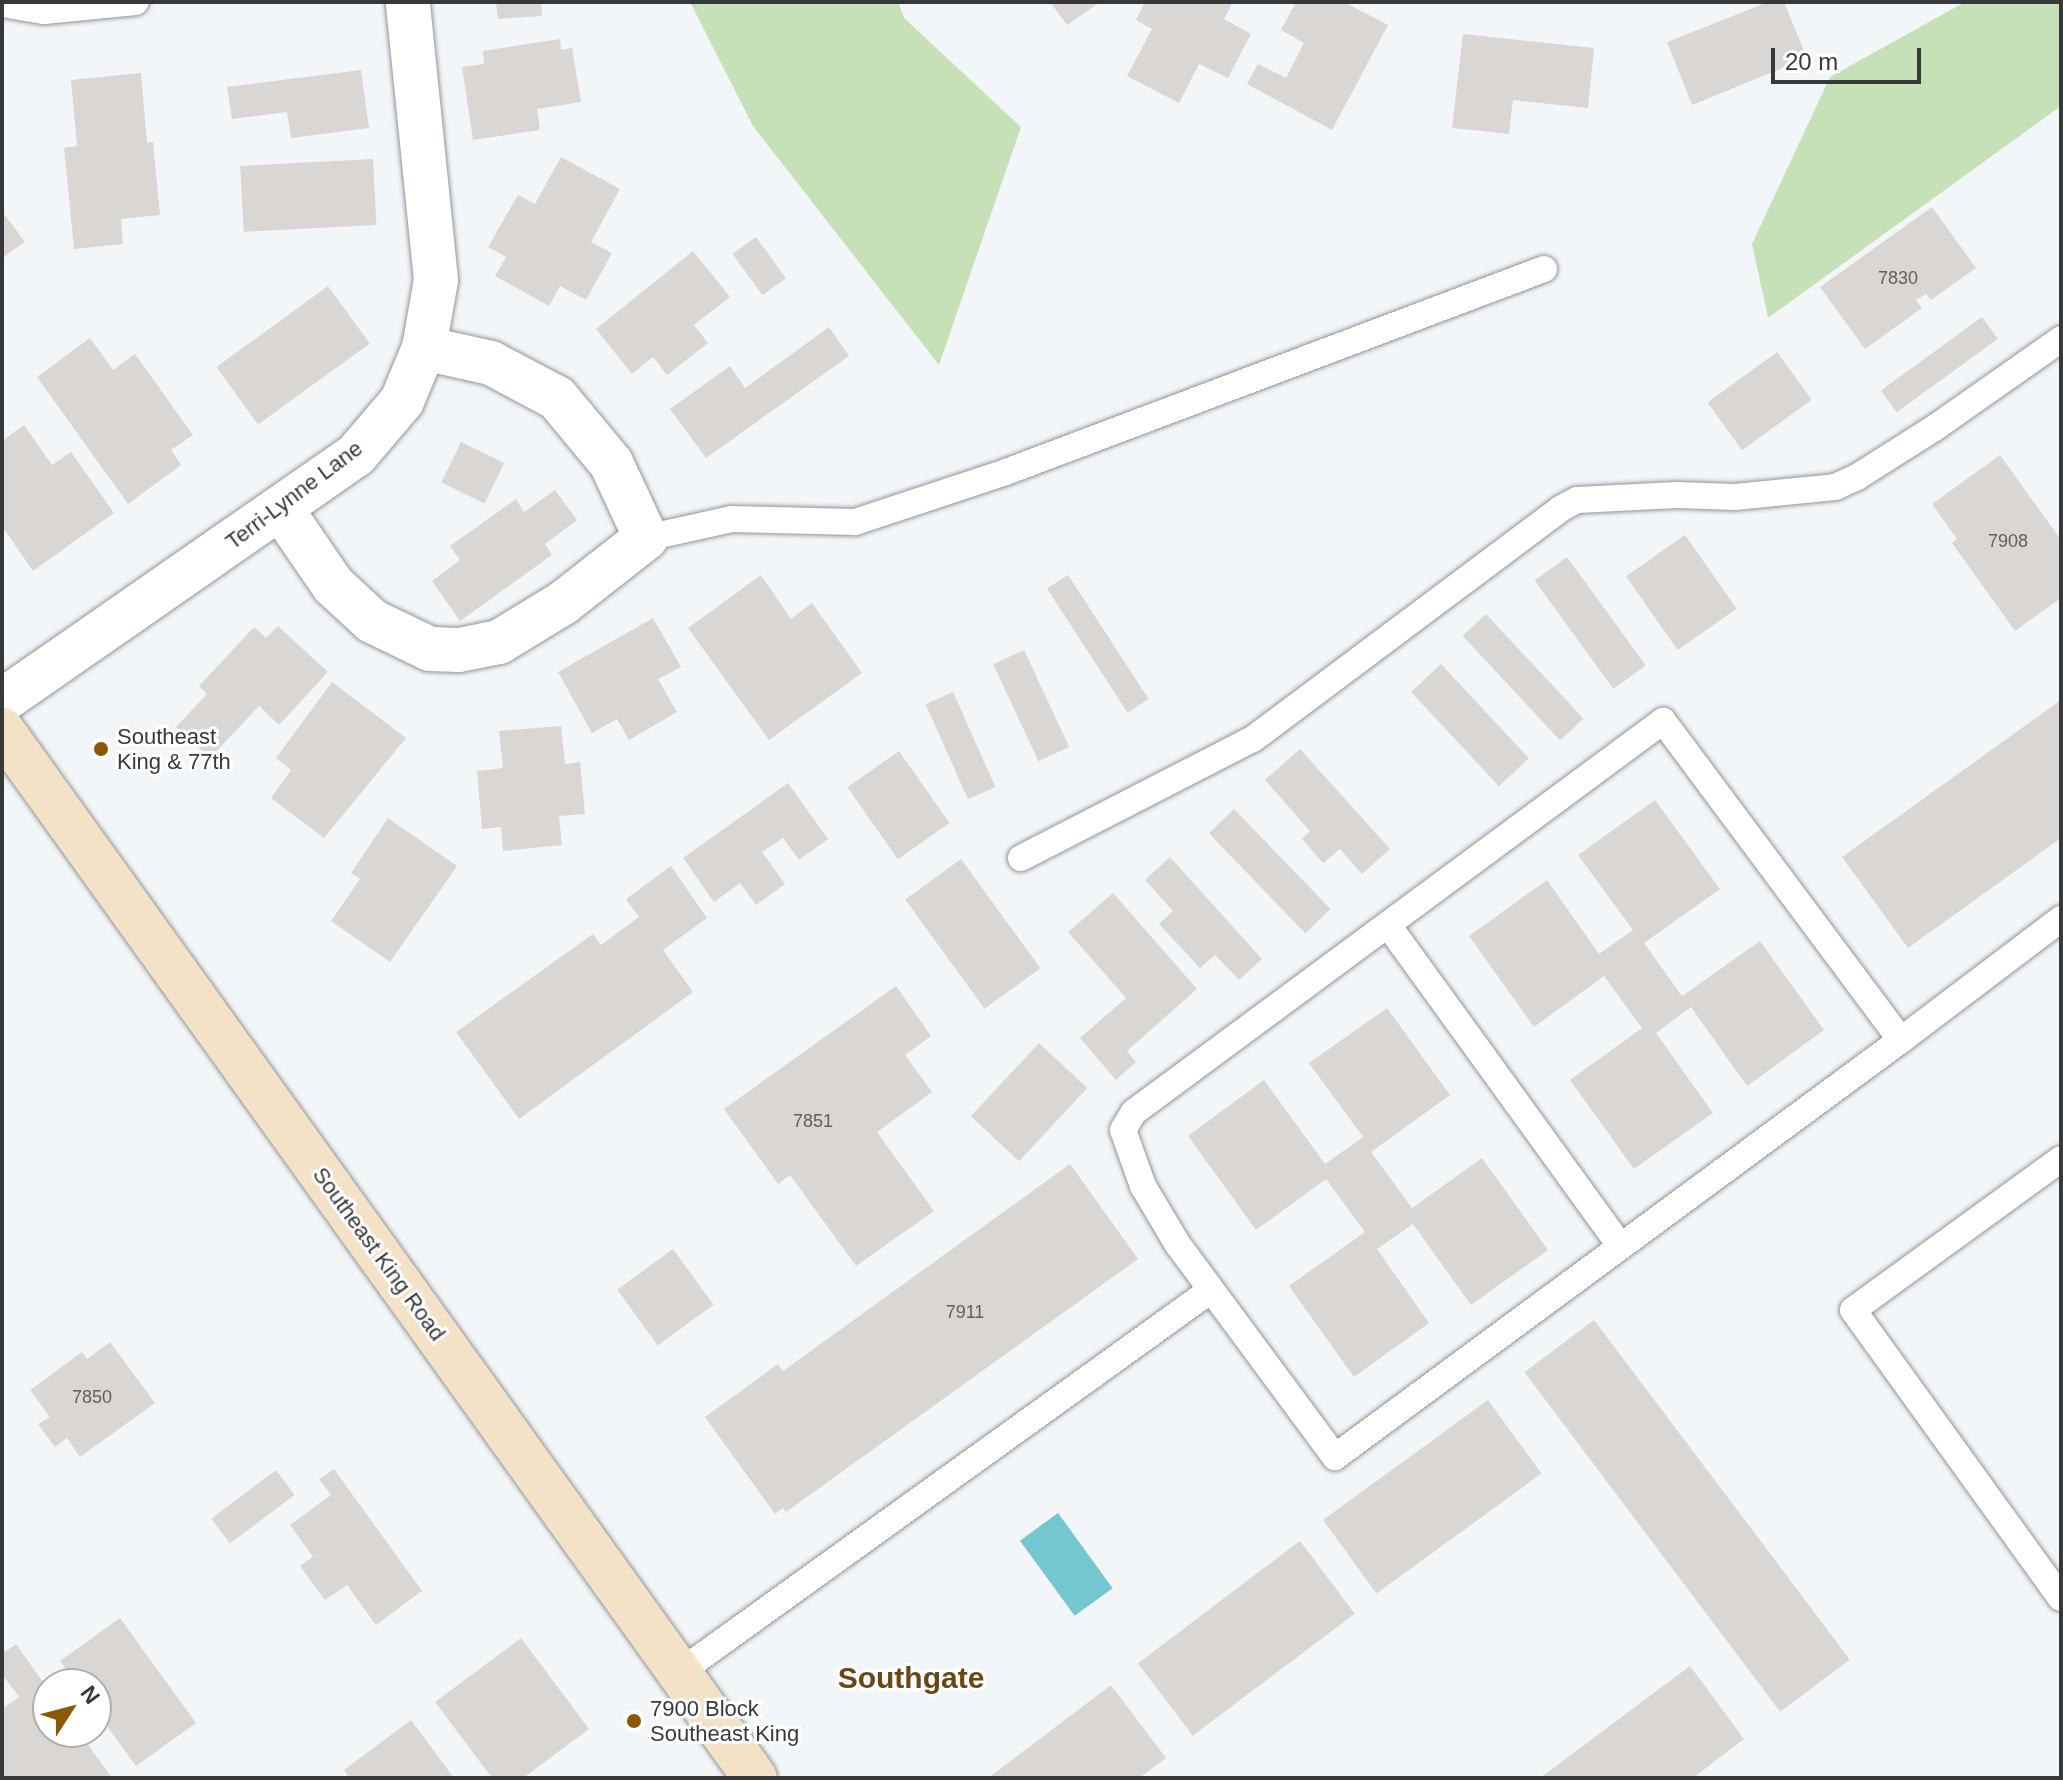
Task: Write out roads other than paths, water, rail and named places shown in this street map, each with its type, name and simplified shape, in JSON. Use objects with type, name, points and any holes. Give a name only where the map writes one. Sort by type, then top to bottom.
[{"type":"main road","name":"Southeast King Road","points":[[2,730],[755,1778]]},
{"type":"street","name":"Terri-Lynne Lane","points":[[2,701],[356,455],[402,401],[424,348],[436,280],[408,2]]},
{"type":"street","points":[[281,509],[333,585],[372,621],[430,649],[459,650],[499,642],[563,603],[646,538],[611,463],[557,398],[491,363],[424,348]]},
{"type":"lane","points":[[2,4],[44,11],[136,2]]},
{"type":"lane","points":[[646,538],[732,519],[855,522],[1006,472],[1544,269]]},
{"type":"lane","points":[[1021,858],[1253,739],[1547,519],[1577,500],[1677,495],[1735,497],[1835,487],[1857,477],[1936,427],[2061,339]]},
{"type":"lane","points":[[1901,1040],[1663,721],[1134,1112],[1123,1130],[1143,1186],[1178,1245],[1335,1457],[1901,1040],[2061,919]]},
{"type":"lane","points":[[1388,925],[1620,1246]]},
{"type":"lane","points":[[2061,1159],[1853,1310],[2061,1598]]},
{"type":"lane","points":[[680,1672],[1211,1290]]},
{"type":"water","points":[[1058,1513],[1113,1588],[1075,1616],[1020,1541]]},
{"type":"place","name":"Southeast King & 77th","points":[[101,749]]},
{"type":"place","name":"7900 Block Southeast King","points":[[634,1721]]},
{"type":"district","name":"Southgate","points":[[911,1678]]}]
